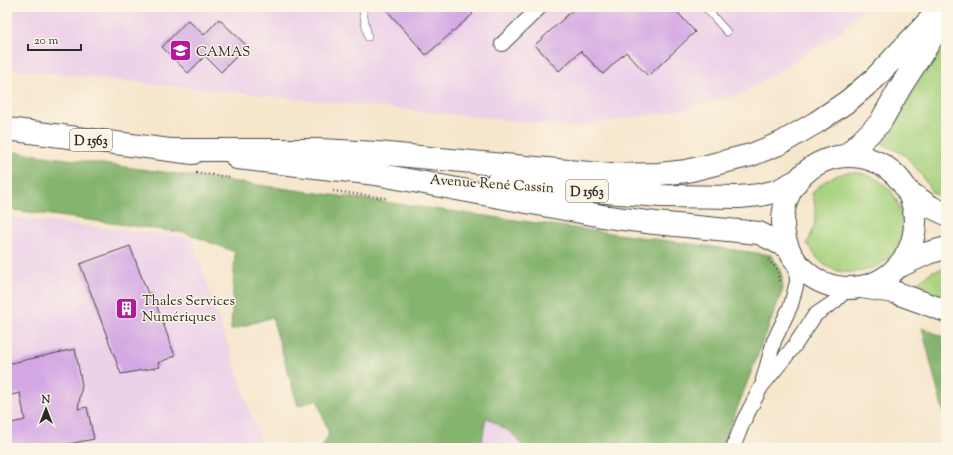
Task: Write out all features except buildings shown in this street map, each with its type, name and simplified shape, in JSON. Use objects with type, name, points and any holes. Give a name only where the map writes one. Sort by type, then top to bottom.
[{"type":"main road","points":[[174,150],[320,150],[610,175],[659,174],[687,171],[751,155],[781,142],[818,122],[848,101],[875,78],[942,7]]},
{"type":"main road","points":[[847,155],[880,123],[901,86],[946,16]]},
{"type":"main road","name":"Avenue René Cassin","points":[[7,129],[376,174],[618,193],[739,197],[760,195],[777,191],[796,181]]},
{"type":"main road","points":[[898,267],[910,250],[915,231],[915,211],[909,192],[898,176],[884,164],[866,157],[847,155],[828,159],[810,167],[796,181],[786,201],[782,224],[792,254],[811,276],[828,285],[894,292],[946,311]]},
{"type":"main road","name":"Avenue René Cassin","points":[[376,174],[608,217],[759,233],[792,254]]},
{"type":"main road","points":[[909,192],[931,207],[946,214]]},
{"type":"main road","points":[[855,288],[882,280],[898,267],[928,253],[946,248]]},
{"type":"street","points":[[502,44],[540,7]]},
{"type":"street","points":[[733,448],[743,422],[761,387],[774,341],[791,305],[797,282],[792,254]]},
{"type":"street","points":[[761,387],[795,345],[815,315],[855,288]]},
{"type":"lane","points":[[362,7],[368,37]]},
{"type":"lane","points":[[705,7],[727,32]]},
{"type":"path","points":[[189,172],[236,178]]},
{"type":"path","points":[[329,190],[391,198]]},
{"type":"path","points":[[766,259],[778,270],[780,284]]},
{"type":"shaded area","points":[[7,7],[867,7],[833,37],[743,93],[677,111],[574,127],[7,69]]},
{"type":"shaded area","points":[[7,218],[191,237],[263,448],[7,448]]},
{"type":"shaded area","points":[[486,417],[513,434],[524,448],[481,448]]},
{"type":"green space","points":[[946,37],[946,202],[932,192],[921,174],[905,155],[881,143]]},
{"type":"green space","points":[[7,151],[771,255],[781,270],[783,289],[722,448],[524,448],[513,434],[486,417],[481,448],[322,448],[329,434],[317,399],[298,406],[272,317],[231,330],[235,252],[186,233],[7,209]]},
{"type":"green space","points":[[848,172],[860,173],[872,177],[887,186],[899,206],[902,224],[900,241],[891,256],[875,267],[855,272],[835,270],[827,266],[817,258],[807,243],[815,219],[815,206],[812,194],[819,186],[828,180],[837,175]]},
{"type":"green space","points":[[946,268],[946,298],[912,286],[933,271]]},
{"type":"green space","points":[[922,328],[946,338],[946,424]]},
{"type":"place","name":"CAMAS","points":[[180,51]]},
{"type":"place","name":"Thales Services Numériques","points":[[127,308]]}]
